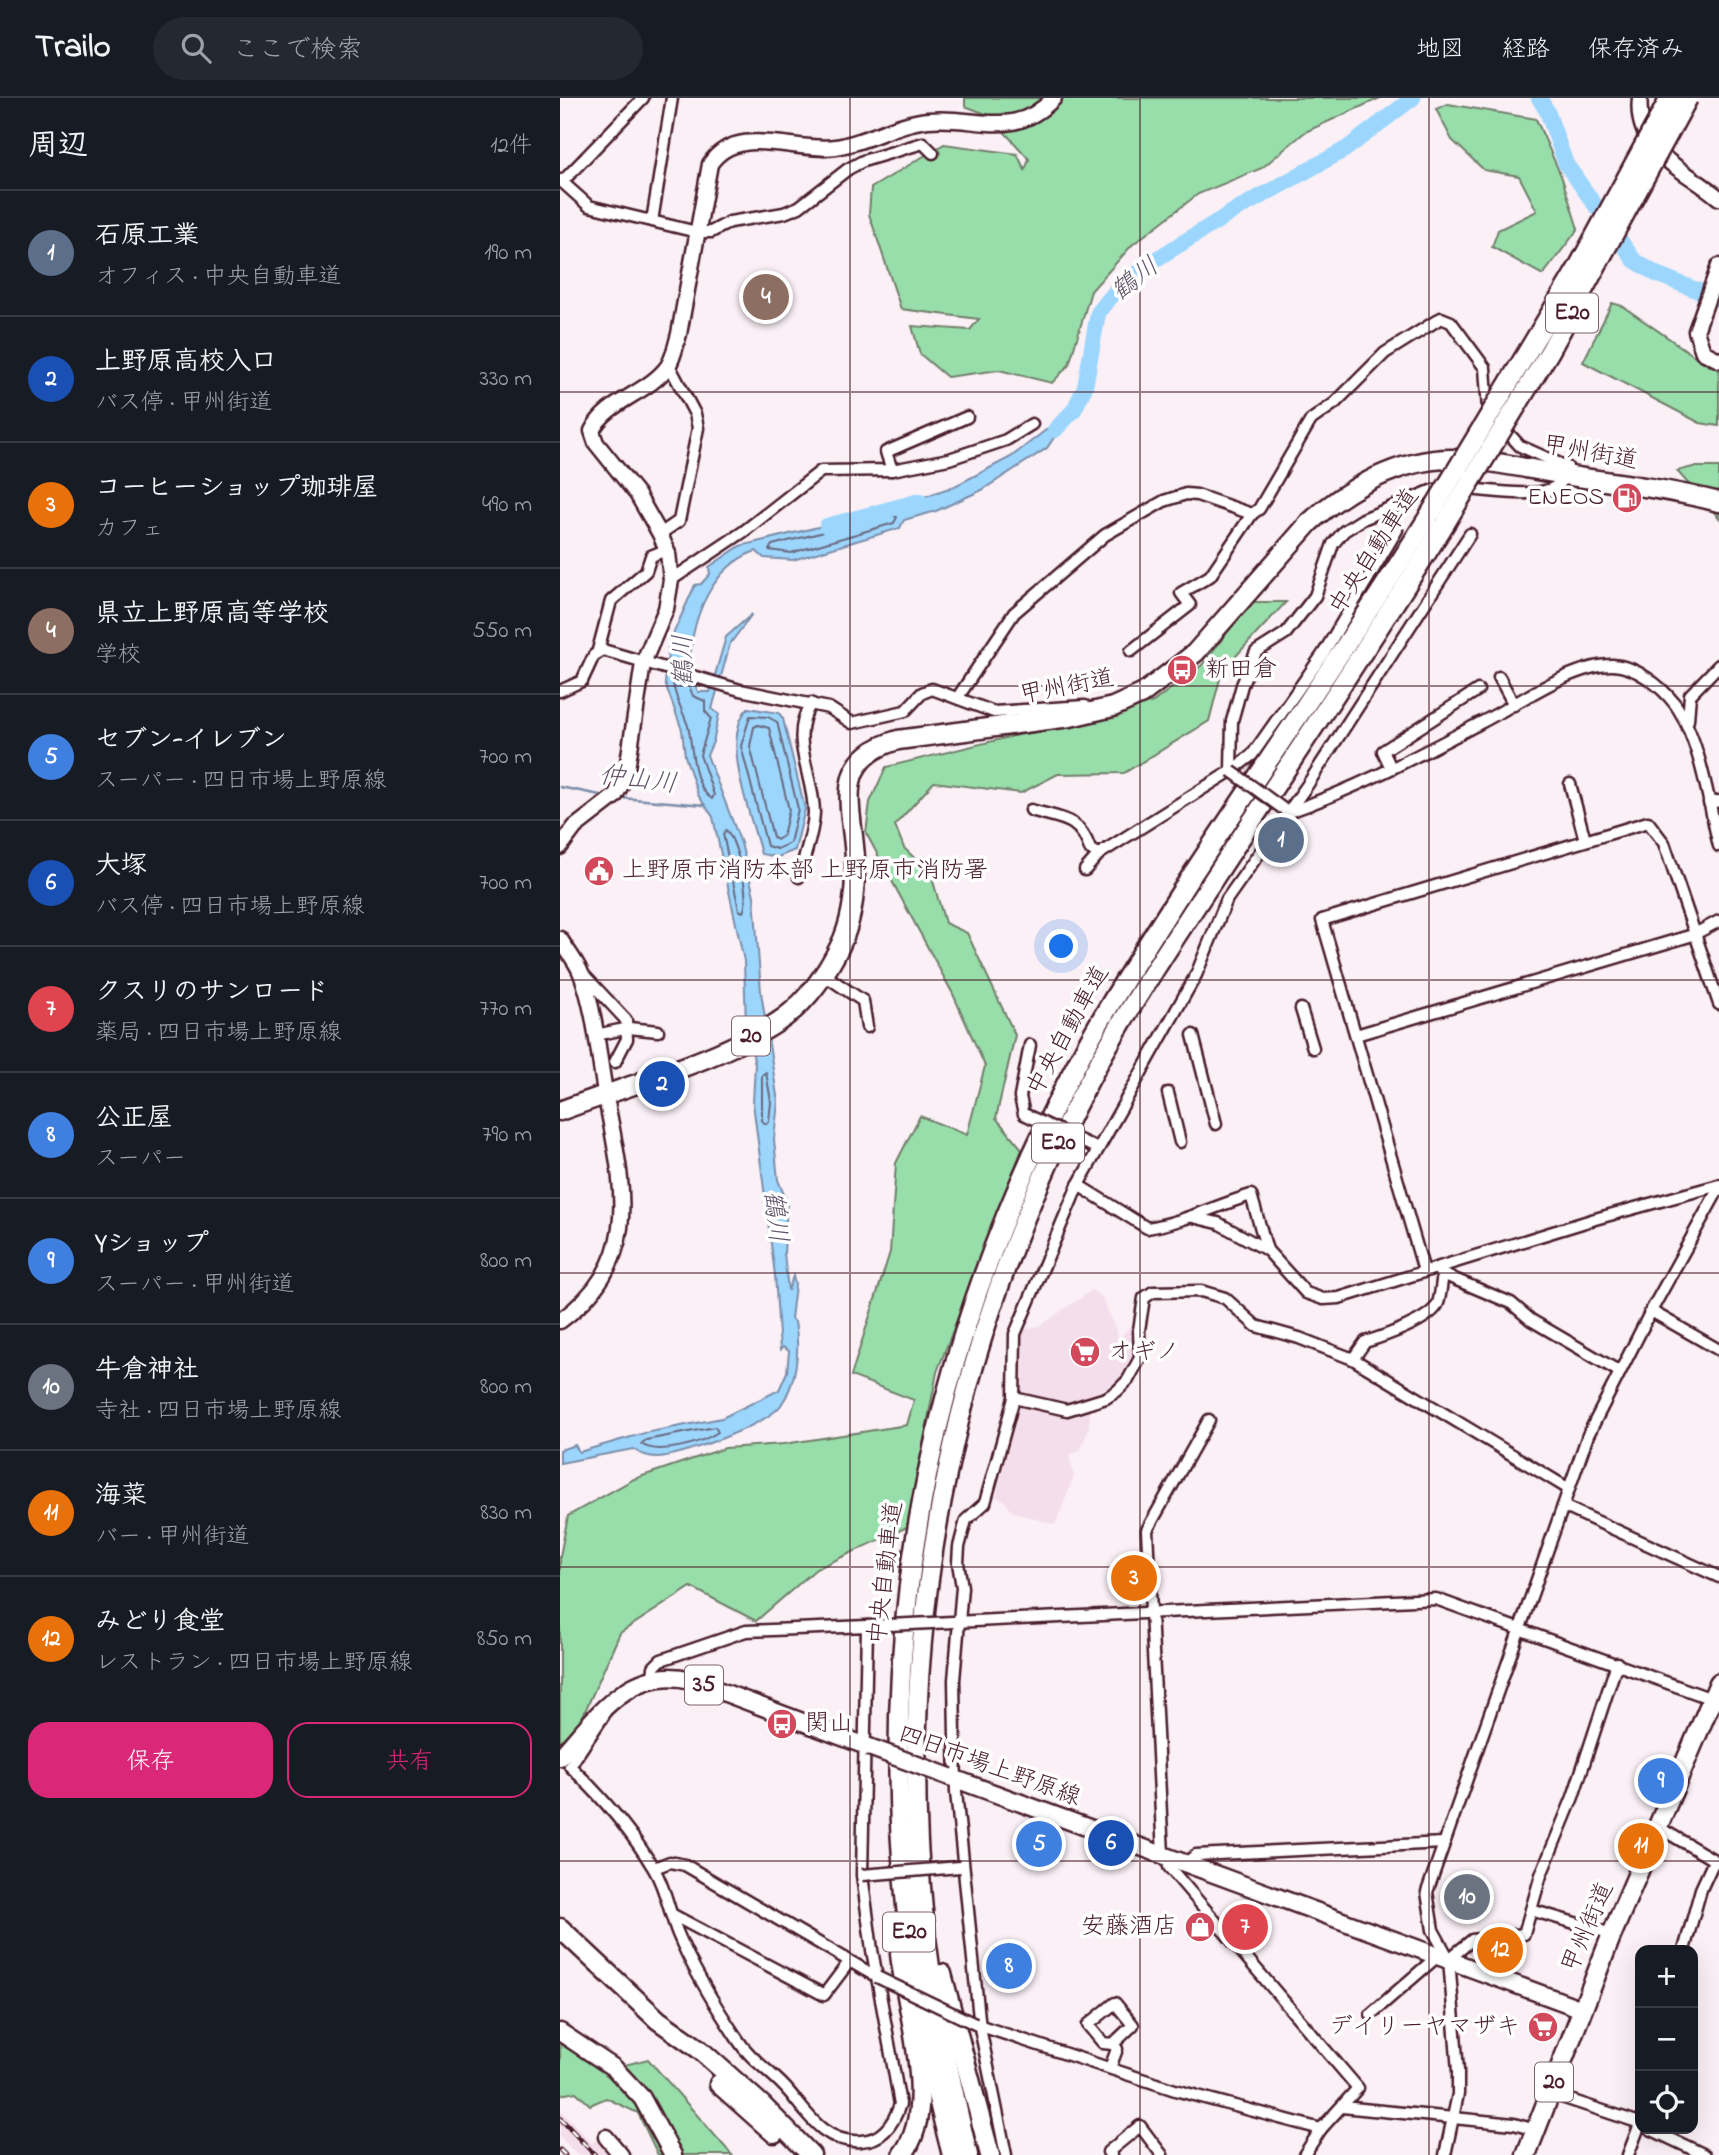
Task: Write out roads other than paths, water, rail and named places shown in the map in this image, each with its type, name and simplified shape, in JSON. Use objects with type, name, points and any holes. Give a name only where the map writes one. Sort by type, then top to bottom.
[{"type":"highway","name":"中央自動車道","points":[[952,2155],[931,2060],[909,1933],[903,1846],[899,1705],[906,1592],[933,1442],[970,1309],[1008,1207],[1086,1046],[1137,960],[1429,516],[1576,271],[1670,98]]},
{"type":"highway","name":"中央自動車道","points":[[968,2155],[938,2016],[919,1854],[917,1714],[933,1543],[948,1464],[986,1321],[1019,1231],[1073,1113],[1125,1018],[1446,522],[1550,351],[1688,98]]},
{"type":"highway","name":"甲州街道","points":[[560,1111],[701,1058],[776,1023],[796,1007],[823,974],[840,945],[849,919],[855,873],[849,786],[857,766],[869,752],[898,740],[1100,710],[1142,694],[1195,653],[1309,523],[1335,500],[1363,484],[1397,471],[1453,459],[1567,475],[1719,502]]},
{"type":"highway","name":"甲州街道","points":[[1526,2155],[1612,1934],[1717,1695]]},
{"type":"highway","points":[[899,1705],[894,1846],[896,1908],[920,2105],[914,2134],[902,2155]]},
{"type":"highway","points":[[919,1854],[947,1996],[990,2155]]},
{"type":"highway","points":[[560,1928],[658,2021],[699,2049],[791,2133],[811,2155]]},
{"type":"highway","points":[[560,1935],[796,2155]]},
{"type":"highway","points":[[791,2133],[823,2155]]},
{"type":"main road","name":"四日市場上野原線","points":[[560,1757],[625,1689],[666,1676],[691,1680],[1582,2009]]},
{"type":"main road","points":[[560,2032],[614,2068],[642,2098],[673,2155]]},
{"type":"street","points":[[643,98],[561,181],[589,206],[697,232],[711,232],[730,222],[784,213],[799,207],[848,169],[896,149],[923,143],[933,153]]},
{"type":"street","points":[[652,221],[672,98]]},
{"type":"street","points":[[560,847],[575,827],[605,806],[623,783],[629,767],[648,664],[666,609],[671,580],[666,550],[660,534],[637,494],[596,443],[592,431],[600,419],[657,378],[668,365],[679,334],[707,172],[715,156],[737,143],[819,148],[854,143],[930,120],[1012,124],[1035,115],[1054,98]]},
{"type":"street","points":[[1640,98],[1641,126],[1652,148],[1665,161],[1719,198]]},
{"type":"street","points":[[1719,266],[1696,331],[1697,342],[1703,352],[1719,360]]},
{"type":"street","points":[[1131,651],[1190,605],[1181,593],[1210,576],[1265,499],[1311,420],[1335,403],[1385,353],[1441,318],[1451,322],[1485,368],[1488,410],[1491,414],[1520,446],[1567,467],[1567,475],[1557,488],[1539,494],[1480,489],[1433,490],[1363,519],[1344,531],[1333,544],[1315,596],[1286,633],[1256,652],[1242,685],[1232,721],[1231,771]]},
{"type":"street","points":[[660,534],[679,521],[698,428],[695,414],[668,365]]},
{"type":"street","points":[[892,470],[886,452],[967,417]]},
{"type":"street","points":[[671,580],[743,532],[821,471],[892,470],[949,459],[1006,440],[1032,424]]},
{"type":"street","points":[[958,697],[1014,613],[1105,536],[1164,501],[1185,494],[1205,497],[1252,514]]},
{"type":"street","points":[[1085,870],[1099,854],[1252,755],[1323,654],[1397,530]]},
{"type":"street","points":[[1006,2155],[977,2026],[953,1777],[954,1680],[956,1621],[962,1587],[958,1563],[959,1546],[966,1520],[985,1503],[1014,1398],[1015,1334],[1095,1147],[1196,975],[1227,899],[1470,534]]},
{"type":"street","points":[[560,691],[582,681],[597,654],[611,601],[646,571],[651,556],[666,550]]},
{"type":"street","points":[[597,654],[603,650],[740,690],[811,703],[829,708],[858,724],[905,712],[927,690],[940,690],[994,712],[1086,706],[1100,710]]},
{"type":"street","points":[[1285,810],[1335,796],[1557,681],[1612,665],[1629,668],[1646,678],[1675,705],[1684,721],[1714,802],[1719,846]]},
{"type":"street","points":[[1684,721],[1688,720],[1690,695],[1719,666]]},
{"type":"street","points":[[1499,677],[1514,705]]},
{"type":"street","points":[[1391,768],[1383,751],[1478,690]]},
{"type":"street","points":[[799,877],[813,820],[810,785],[800,741],[804,714],[811,703]]},
{"type":"street","points":[[1231,771],[1285,810]]},
{"type":"street","points":[[1570,784],[1585,840]]},
{"type":"street","points":[[1031,810],[1077,824],[1084,832],[1090,849],[1099,854]]},
{"type":"street","points":[[1428,1270],[1322,920],[1648,822],[1656,828],[1664,843],[1693,935],[1719,1004]]},
{"type":"street","points":[[1356,1035],[1693,935],[1719,921]]},
{"type":"street","points":[[560,939],[581,973],[626,1020],[629,1028],[615,1062]]},
{"type":"street","points":[[560,1321],[590,1294],[602,1278],[611,1260],[621,1227],[621,1171],[596,1035],[581,973]]},
{"type":"street","points":[[823,974],[863,1001],[867,1027]]},
{"type":"street","points":[[1301,1009],[1313,1048]]},
{"type":"street","points":[[596,1035],[629,1028],[658,1031]]},
{"type":"street","points":[[1193,1035],[1216,1124]]},
{"type":"street","points":[[1030,1045],[1020,1097],[1024,1114],[1095,1147]]},
{"type":"street","points":[[1168,1093],[1180,1142]]},
{"type":"street","points":[[1078,1185],[1147,1228],[1193,1217],[1218,1223],[1267,1251],[1306,1293],[1323,1299],[1339,1298],[1716,1187]]},
{"type":"street","points":[[1445,2155],[1454,2118],[1458,2071],[1444,1957],[1433,1930],[1427,1892],[1599,1410],[1716,1187]]},
{"type":"street","points":[[1193,1217],[1200,1211],[1251,1195],[1267,1251]]},
{"type":"street","points":[[1428,1270],[1511,1303],[1531,1320],[1620,1372]]},
{"type":"street","points":[[1353,1359],[1364,1342],[1389,1335],[1402,1326],[1427,1317],[1438,1305],[1443,1275]]},
{"type":"street","points":[[1014,1398],[1067,1410],[1106,1398],[1128,1380],[1140,1357],[1140,1314],[1144,1298],[1153,1292],[1200,1291],[1225,1298],[1256,1326],[1353,1359],[1569,1489]]},
{"type":"street","points":[[1651,1311],[1719,1350]]},
{"type":"street","points":[[1209,1420],[1147,1530],[1165,1855],[1169,1867],[1358,2088],[1321,2129],[1304,2155]]},
{"type":"street","points":[[1563,1506],[1719,1577]]},
{"type":"street","points":[[653,1678],[654,1667],[661,1660],[746,1631],[1436,1599],[1717,1695]]},
{"type":"street","points":[[609,1705],[596,1731],[570,1766],[605,1801],[654,1868],[678,1934],[709,1992],[751,2059],[789,2091],[811,2121],[828,2133],[855,2141],[880,2136],[896,2116],[900,2104],[862,1875],[867,1626]]},
{"type":"street","points":[[1371,2014],[1444,1957],[1472,1940],[1524,1934],[1617,1663]]},
{"type":"street","points":[[1658,1826],[1716,1862],[1701,1889],[1685,1945]]},
{"type":"street","points":[[1186,1863],[1196,1855],[1444,1843]]},
{"type":"street","points":[[654,1868],[670,1862],[685,1865],[849,1962],[977,2026],[1175,2090],[1321,2129]]},
{"type":"street","points":[[862,1875],[962,1867]]},
{"type":"street","points":[[1531,1910],[1612,1934]]},
{"type":"street","points":[[671,1914],[824,1995],[849,1962]]},
{"type":"street","points":[[1110,2068],[1117,2049],[1113,2044],[1102,2043],[1088,2025],[1115,2003],[1132,2025],[1113,2044]]},
{"type":"street","points":[[1549,2093],[1635,2121]]},
{"type":"street","points":[[1342,2107],[1514,2124],[1535,2130]]},
{"type":"street","points":[[1111,2155],[1108,2152],[1140,2126],[1162,2155]]},
{"type":"street","points":[[1628,2155],[1636,2134]]},
{"type":"street","points":[[1661,2134],[1705,2155]]},
{"type":"street","points":[[606,2137],[621,2155]]},
{"type":"water","points":[[1073,409],[1047,448],[982,490],[936,511],[904,520],[900,528],[793,560],[764,558],[756,551],[727,568],[707,595],[695,627],[690,661],[698,692],[710,692],[726,637],[752,614],[730,644],[712,709],[719,714],[713,742],[707,755],[741,843],[754,896],[761,992],[778,1102],[774,1139],[778,1180],[787,1202],[784,1253],[788,1291],[793,1276],[795,1285],[791,1319],[795,1322],[796,1365],[791,1386],[781,1405],[760,1421],[724,1438],[658,1457],[633,1449],[560,1463],[560,1450],[575,1445],[579,1452],[645,1433],[722,1418],[779,1390],[787,1372],[789,1351],[783,1347],[780,1350],[775,1275],[753,1103],[755,1064],[746,1026],[744,961],[713,817],[698,795],[685,756],[682,730],[665,683],[669,643],[695,585],[701,584],[710,574],[709,567],[740,546],[880,512],[955,486],[1011,457]]},
{"type":"water","points":[[748,708],[779,713],[783,719],[805,809],[795,850],[778,857],[761,854],[740,779],[737,739],[740,722]]},
{"type":"waterway","name":"鶴川","points":[[1055,430],[1074,410],[1085,387],[1098,313],[1118,288],[1158,258],[1234,211],[1346,149],[1413,98]]},
{"type":"waterway","name":"鶴川","points":[[1539,98],[1547,111],[1566,164],[1634,260],[1656,274],[1719,299]]},
{"type":"waterway","name":"鶴川","points":[[827,526],[920,501]]},
{"type":"waterway","name":"仲山川","points":[[560,787],[605,796]]},
{"type":"waterway","name":"仲山川","points":[[621,798],[705,805]]},
{"type":"railway","points":[[560,2118],[595,2155]]},
{"type":"railway","points":[[560,2150],[565,2155]]},
{"type":"place","name":"県立上野原高等学校","points":[[766,297]]},
{"type":"place","name":"ENEOS","points":[[1627,498]]},
{"type":"place","name":"新田倉","points":[[1182,670]]},
{"type":"place","name":"石原工業","points":[[1281,840]]},
{"type":"place","name":"上野原市消防本部 上野原市消防署","points":[[599,871]]},
{"type":"place","name":"上野原高校入口","points":[[662,1084]]},
{"type":"place","name":"オギノ","points":[[1085,1352]]},
{"type":"place","name":"コーヒーショップ珈琲屋","points":[[1134,1578]]},
{"type":"place","name":"関山","points":[[782,1724]]},
{"type":"place","name":"Yショップ","points":[[1661,1781]]},
{"type":"place","name":"大塚","points":[[1111,1843]]},
{"type":"place","name":"セブン-イレブン","points":[[1039,1844]]},
{"type":"place","name":"海菜","points":[[1641,1846]]},
{"type":"place","name":"牛倉神社","points":[[1467,1897]]},
{"type":"place","name":"安藤酒店","points":[[1200,1927]]},
{"type":"place","name":"クスリのサンロード","points":[[1245,1927]]},
{"type":"place","name":"みどり食堂","points":[[1500,1950]]},
{"type":"place","name":"公正屋","points":[[1009,1966]]},
{"type":"place","name":"デイリーヤマザキ","points":[[1543,2027]]}]
